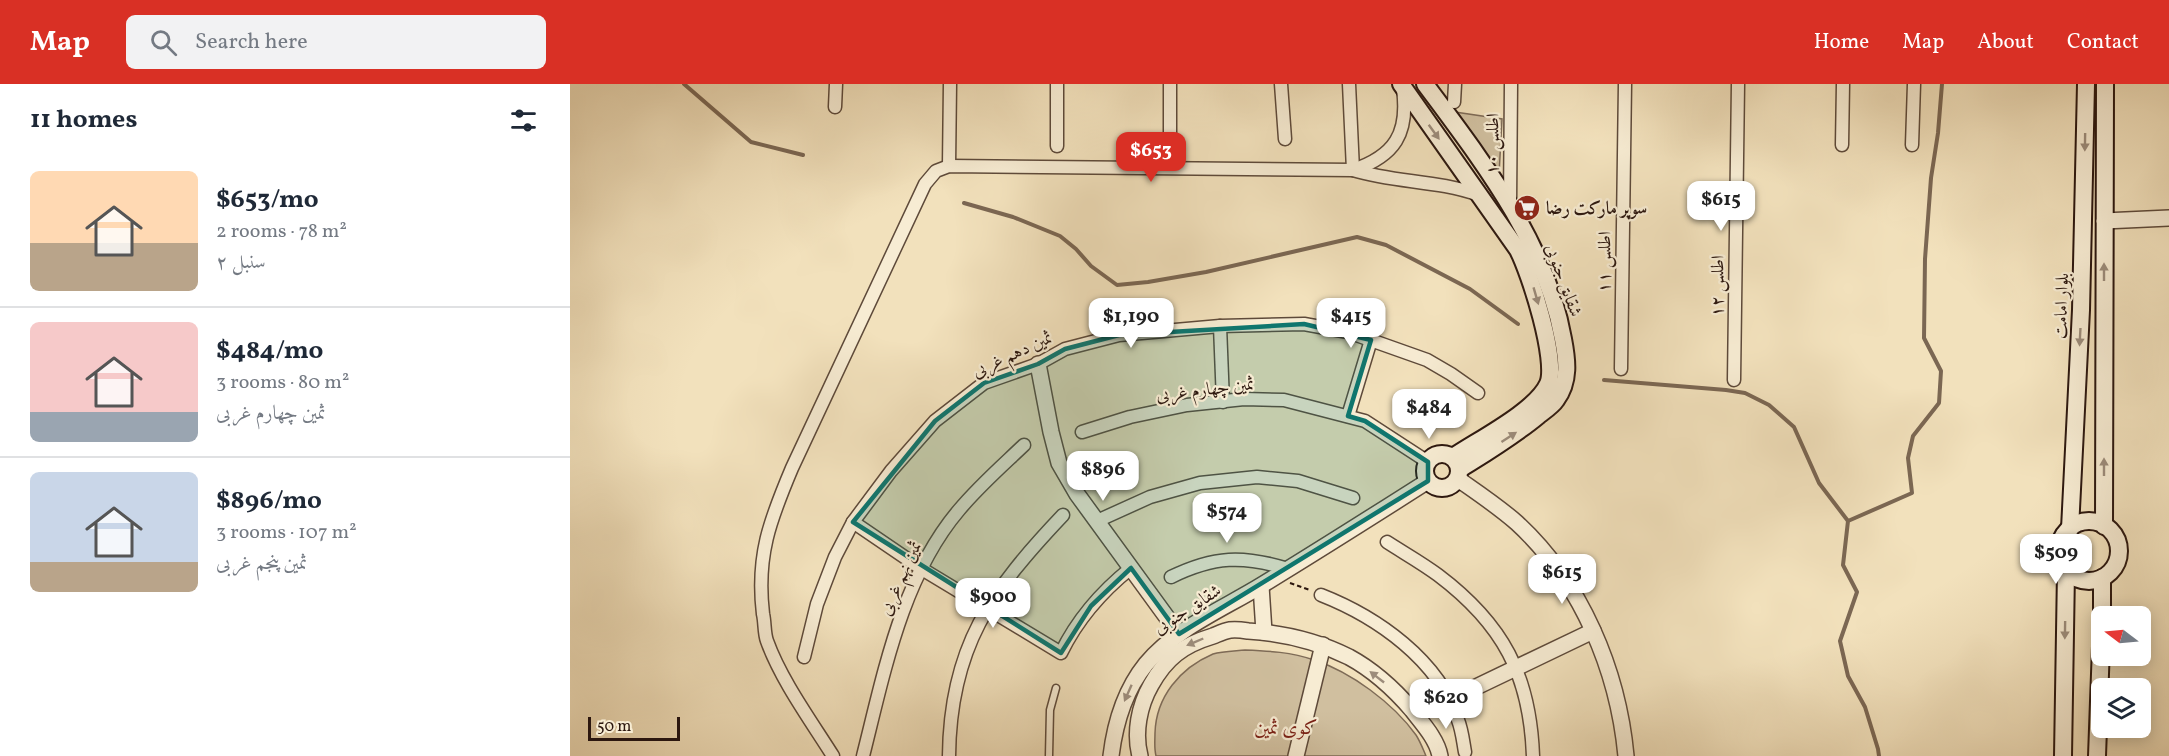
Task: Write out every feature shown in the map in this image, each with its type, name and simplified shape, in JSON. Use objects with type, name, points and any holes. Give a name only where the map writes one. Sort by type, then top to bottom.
[{"type":"main road","name":"شقایق جنوبی","points":[[1425,84],[1510,204],[1540,261],[1558,310],[1568,371],[1556,401],[1523,428],[1457,469]]},
{"type":"main road","name":"بلوار امامت","points":[[2070,529],[2081,310],[2086,84]]},
{"type":"main road","points":[[2104,526],[2105,84]]},
{"type":"main road","name":"شقایق جنوبی","points":[[1401,85],[1518,250],[1527,267],[1538,300],[1548,346],[1550,379],[1547,386],[1532,404],[1457,469]]},
{"type":"main road","points":[[1440,454],[1457,469],[1451,487],[1443,489],[1433,486],[1428,481],[1425,471],[1428,462],[1440,454]]},
{"type":"main road","points":[[2093,522],[2104,526],[2116,538],[2119,556],[2110,573],[2093,581],[2074,578],[2061,562],[2060,542],[2070,529],[2079,523],[2093,522]]},
{"type":"main road","points":[[2063,756],[2066,571]]},
{"type":"main road","points":[[2102,578],[2102,606]]},
{"type":"main road","points":[[2097,756],[2100,666]]},
{"type":"street","points":[[836,84],[836,107]]},
{"type":"street","points":[[949,166],[950,84]]},
{"type":"street","points":[[1057,84],[1057,146]]},
{"type":"street","points":[[1170,84],[1170,144]]},
{"type":"street","points":[[1281,84],[1285,139]]},
{"type":"street","points":[[1349,84],[1353,170]]},
{"type":"street","points":[[1454,102],[1455,84]]},
{"type":"street","name":"اطلس ۱۰","points":[[1510,204],[1511,84]]},
{"type":"street","name":"اطلس ۱۱","points":[[1621,369],[1624,84]]},
{"type":"street","name":"اطلس ۱۲","points":[[1734,380],[1738,84]]},
{"type":"street","points":[[1842,146],[1843,84]]},
{"type":"street","points":[[1912,145],[1914,84]]},
{"type":"street","points":[[1353,170],[1372,164],[1386,153],[1399,137],[1404,121],[1405,105],[1401,85]]},
{"type":"street","points":[[833,756],[794,696],[767,640],[761,596],[763,550],[774,511],[792,468],[926,184],[936,171],[949,166],[1353,170],[1395,180],[1429,182],[1456,187],[1481,196]]},
{"type":"street","points":[[2104,221],[2169,218]]},
{"type":"street","name":"ثمین دهم غربی","points":[[804,657],[817,604],[835,557],[853,522],[891,471],[935,421],[984,383],[1038,364],[1065,349],[1119,335],[1220,326],[1304,324],[1348,332],[1427,360],[1478,393]]},
{"type":"street","points":[[1220,326],[1223,402]]},
{"type":"street","points":[[1348,416],[1371,340]]},
{"type":"street","points":[[1038,364],[1059,463],[1077,494],[1179,634]]},
{"type":"street","name":"ثمین چهارم غربی","points":[[1082,432],[1130,417],[1187,405],[1244,399],[1284,400],[1365,421],[1428,462]]},
{"type":"street","name":"ثمین نهم غربی","points":[[863,756],[892,640],[908,597],[922,569],[938,539],[958,510],[1024,445]]},
{"type":"street","points":[[1457,469],[1538,544],[1558,567],[1576,596],[1593,631],[1610,676],[1624,736],[1626,756]]},
{"type":"street","points":[[1097,521],[1150,496],[1200,483],[1257,477],[1298,481],[1353,498]]},
{"type":"street","name":"شقایق جنوبی","points":[[1111,756],[1120,714],[1131,686],[1146,664],[1179,634],[1261,586],[1428,481]]},
{"type":"street","points":[[950,756],[952,716],[961,664],[973,635],[986,609],[1009,575],[1063,515]]},
{"type":"street","points":[[853,522],[922,569],[1061,653],[1073,629],[1091,606],[1103,592],[1131,568]]},
{"type":"street","points":[[1387,542],[1438,575],[1476,608],[1505,644],[1525,690],[1532,731],[1533,756]]},
{"type":"street","points":[[1171,577],[1207,563],[1231,559],[1259,560],[1282,573]]},
{"type":"street","points":[[1261,586],[1264,632]]},
{"type":"street","points":[[1322,595],[1353,609],[1398,638],[1436,677],[1458,720],[1465,752]]},
{"type":"street","points":[[1140,756],[1138,721],[1142,705],[1148,690],[1165,664],[1190,643],[1230,630],[1294,636],[1323,645],[1359,664],[1399,695],[1419,718],[1438,748],[1440,756]]},
{"type":"street","points":[[1449,700],[1593,631]]},
{"type":"street","points":[[1296,756],[1323,645]]},
{"type":"lane","points":[[1049,756],[1050,710],[1056,688]]},
{"type":"path","points":[[1282,573],[1322,595]]},
{"type":"highlighted area","points":[[1304,324],[1371,340],[1348,416],[1365,421],[1428,462],[1428,481],[1179,634],[1131,568],[1091,606],[1061,653],[853,522],[935,421],[984,383],[1038,364],[1065,349],[1119,335]]},
{"type":"shaded area","points":[[1455,112],[1502,119],[1499,175]]},
{"type":"shaded area","points":[[1245,650],[1297,655],[1342,672],[1370,690],[1396,711],[1417,737],[1426,756],[1156,756],[1156,720],[1172,685],[1190,667],[1213,654]]},
{"type":"waterway","points":[[684,84],[751,142],[803,155]]},
{"type":"waterway","points":[[1879,756],[1865,707],[1848,676],[1840,641],[1857,592],[1843,565],[1848,521],[1912,493],[1908,458],[1913,436],[1939,403],[1941,371],[1924,338],[1925,259],[1931,178],[1942,84]]},
{"type":"waterway","points":[[964,203],[1013,217],[1060,236],[1091,266],[1117,285],[1206,272],[1357,237],[1386,245],[1470,289],[1518,324]]},
{"type":"waterway","points":[[1604,380],[1726,390],[1745,393],[1769,405],[1794,427],[1819,483],[1848,521]]},
{"type":"place","name":"سوپر مارکت رضا","points":[[1527,208]]},
{"type":"district","name":"کوی ثمین","points":[[1286,727]]}]
